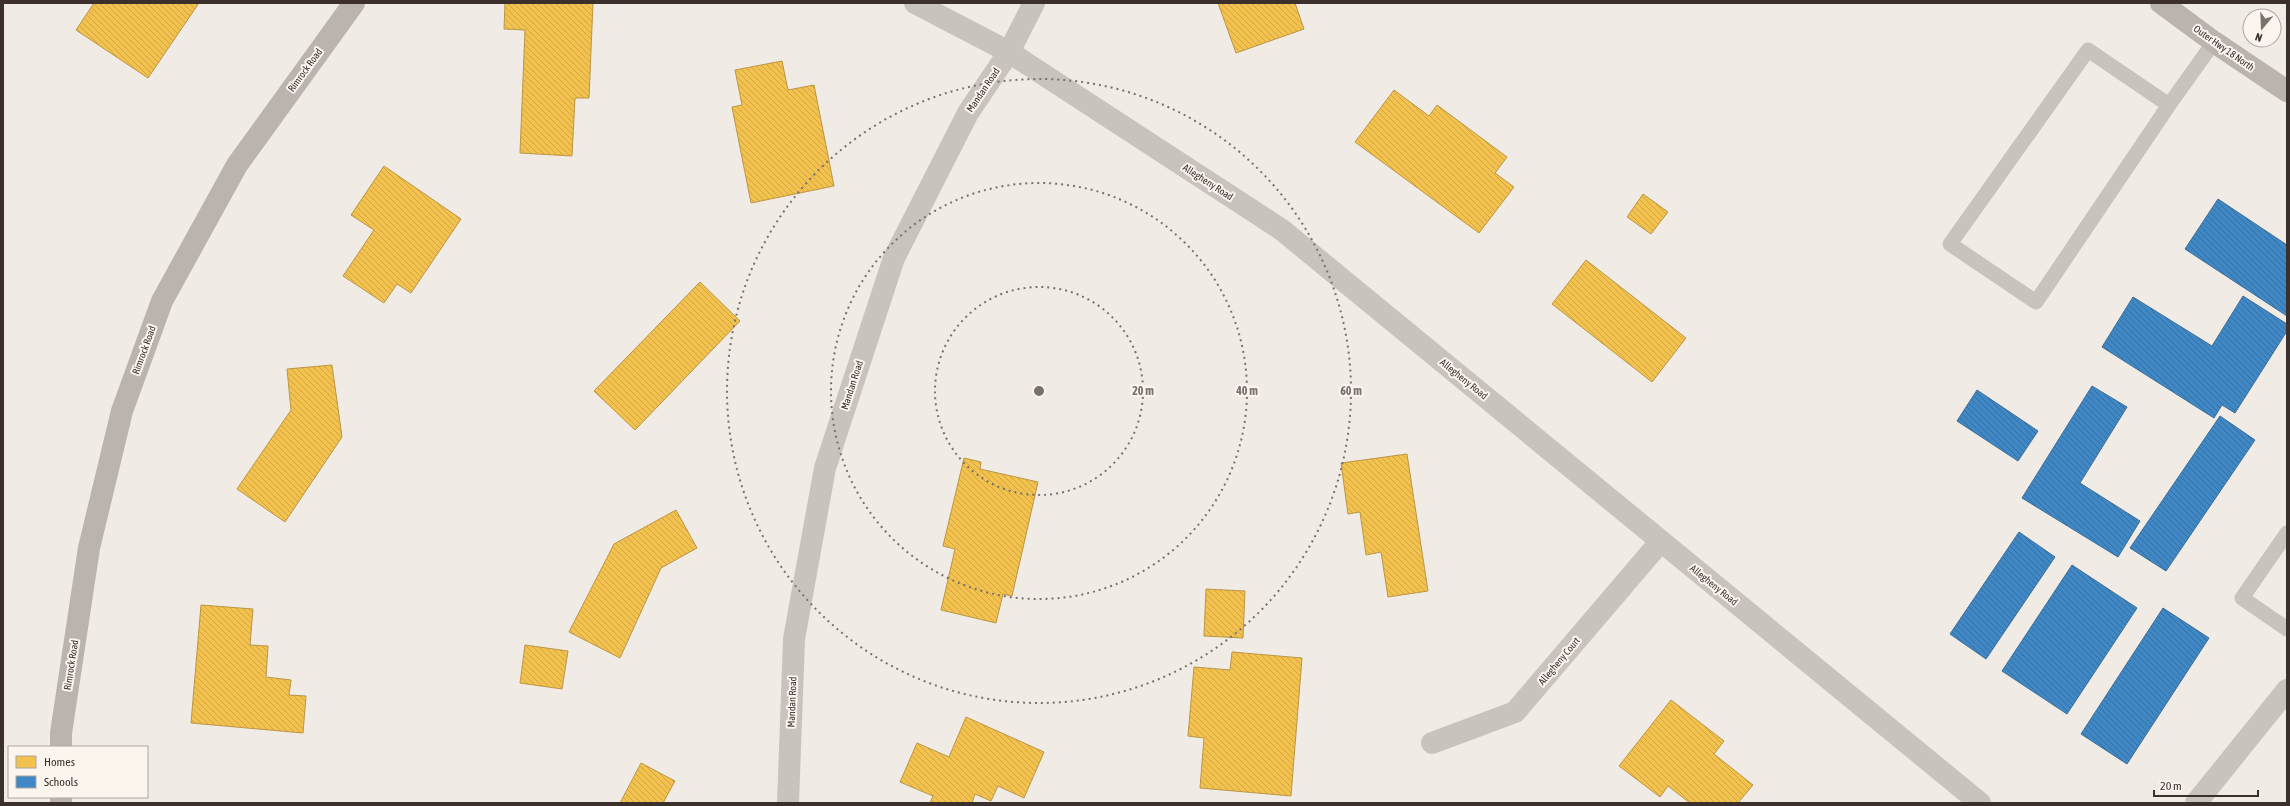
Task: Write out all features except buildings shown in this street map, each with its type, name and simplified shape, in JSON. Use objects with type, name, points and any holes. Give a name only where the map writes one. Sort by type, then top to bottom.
[{"type":"street","name":"Rimrock Road","points":[[61,746],[61,733],[89,548],[122,411],[162,300],[237,164],[354,3]]},
{"type":"street","name":"Allegheny Road","points":[[915,3],[1009,52],[1282,230],[1980,803]]},
{"type":"street","name":"Mandan Road","points":[[788,803],[794,638],[825,468],[894,258],[968,113],[1009,52],[1034,3]]},
{"type":"street","name":"Outer Hwy 18 North","points":[[2161,3],[2214,42],[2287,91]]},
{"type":"street","name":"Allegheny Court","points":[[1432,743],[1515,712],[1660,541]]},
{"type":"street","points":[[2196,803],[2287,690]]},
{"type":"lane","points":[[2169,105],[2088,50],[1950,244],[2036,302],[2169,105],[2214,42]]},
{"type":"lane","points":[[2287,533],[2242,598],[2287,629]]}]
